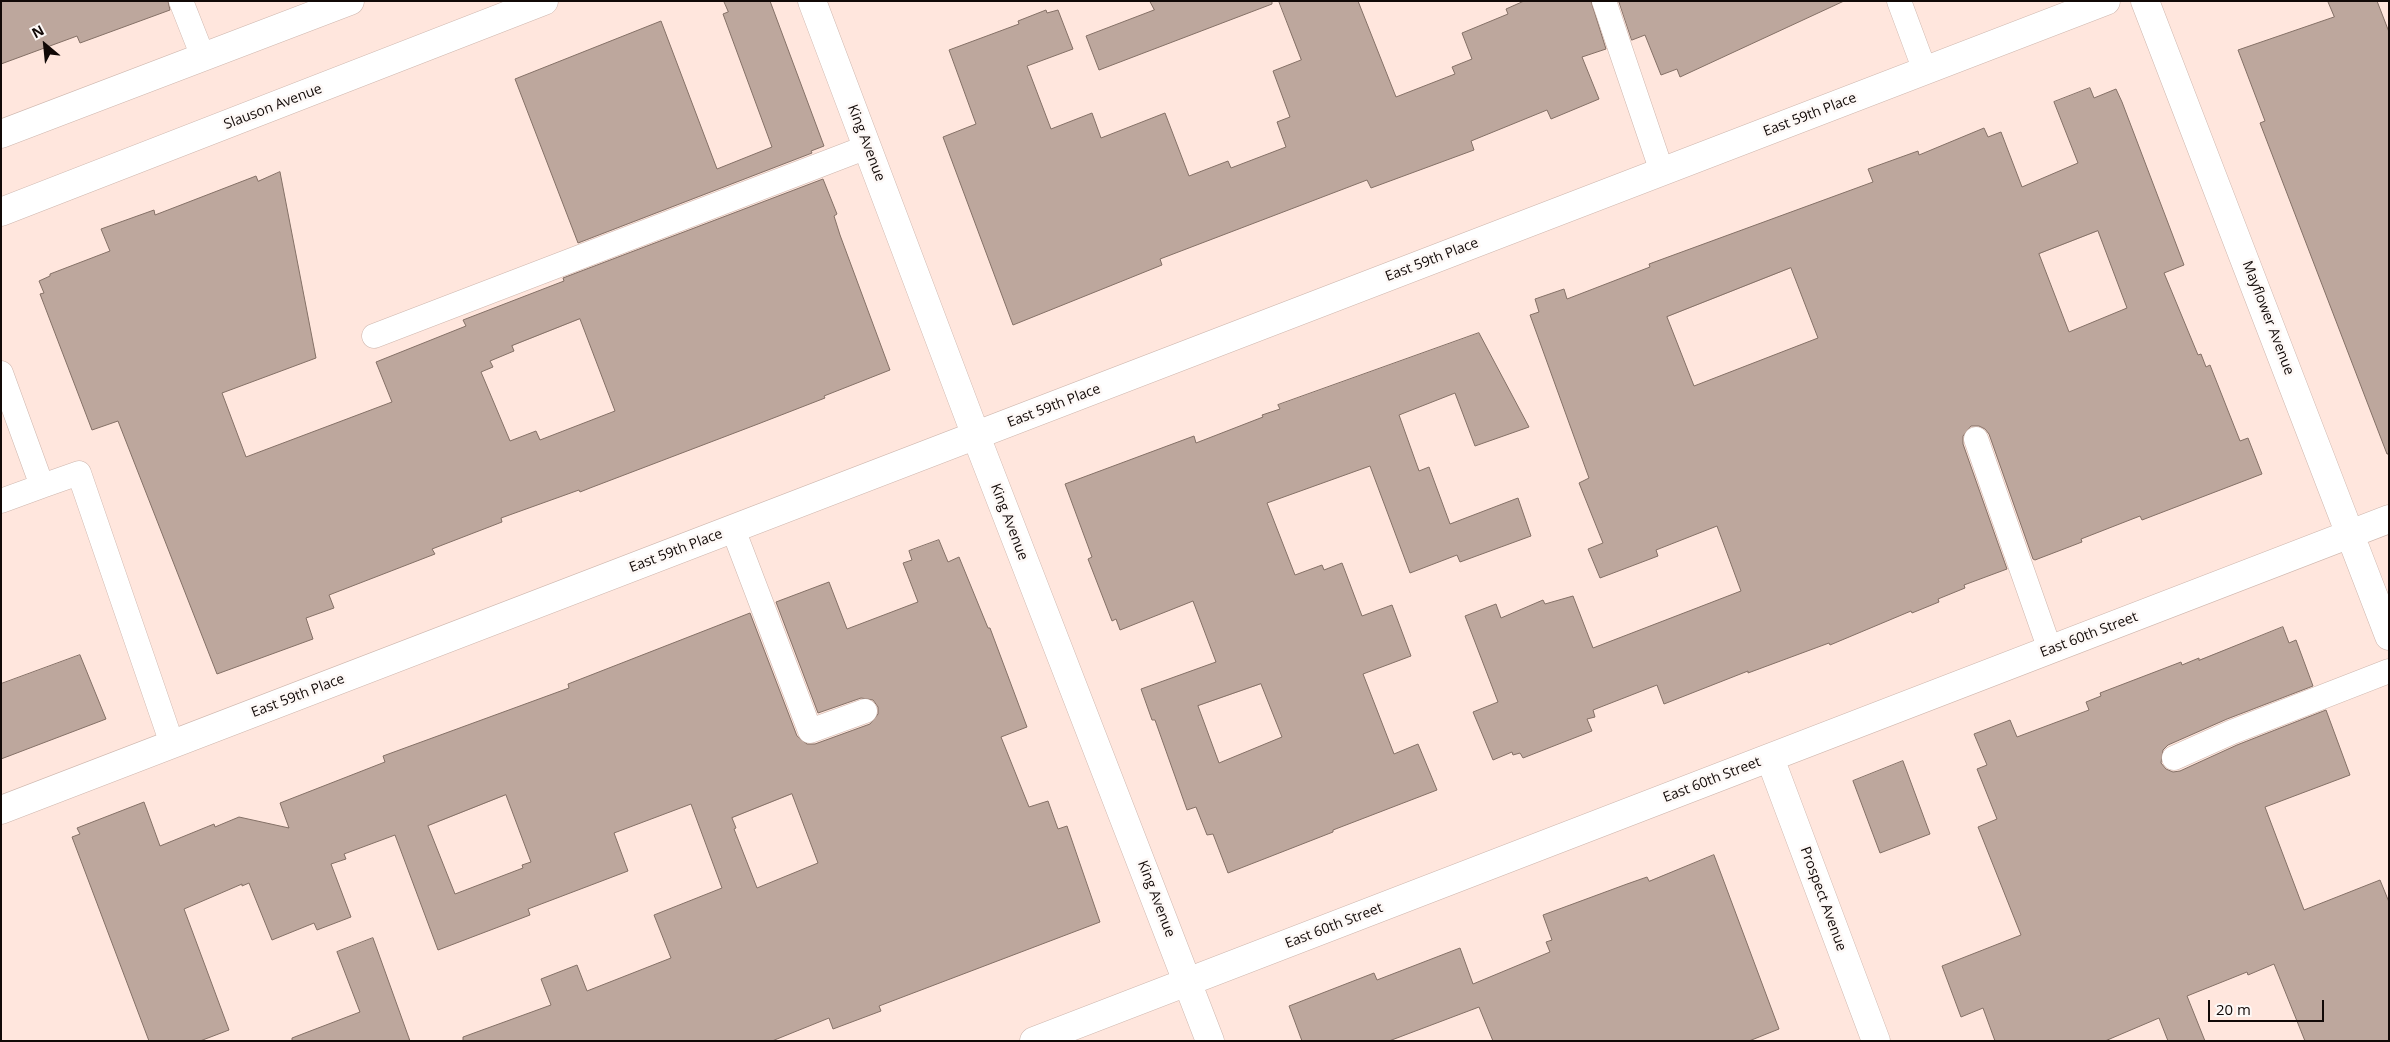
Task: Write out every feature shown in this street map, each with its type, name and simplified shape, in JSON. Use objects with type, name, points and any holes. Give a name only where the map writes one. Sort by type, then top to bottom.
[{"type":"street","points":[[1,134],[350,1]]},
{"type":"street","name":"Slauson Avenue","points":[[1,212],[544,1]]},
{"type":"street","name":"King Avenue","points":[[812,1],[976,436],[1210,1041]]},
{"type":"street","name":"East 59th Place","points":[[1,810],[2106,1]]},
{"type":"street","name":"Mayflower Avenue","points":[[2145,1],[2389,636]]},
{"type":"street","name":"East 60th Street","points":[[1034,1041],[2389,520]]},
{"type":"street","name":"Prospect Avenue","points":[[1770,758],[1876,1041]]},
{"type":"lane","points":[[181,1],[203,57]]},
{"type":"lane","points":[[1604,1],[1662,172]]},
{"type":"lane","points":[[1900,1],[1925,71]]},
{"type":"lane","points":[[374,336],[867,147]]},
{"type":"lane","points":[[1,373],[42,486]]},
{"type":"lane","points":[[1976,439],[2050,650]]},
{"type":"lane","points":[[1,501],[79,473],[172,744]]},
{"type":"lane","points":[[733,529],[810,731],[865,711]]},
{"type":"lane","points":[[2174,758],[2232,732],[2389,671]]},
{"type":"building","points":[[1,1],[168,1],[170,10],[80,43],[77,36],[1,64]]},
{"type":"building","points":[[724,1],[770,1],[824,146],[811,151],[812,153],[578,243],[515,79],[661,21],[717,169],[772,147],[723,14],[728,12]]},
{"type":"building","points":[[1150,1],[1272,1],[1272,4],[1099,70],[1086,36],[1154,10]]},
{"type":"building","points":[[1279,1],[1358,1],[1396,97],[1455,74],[1452,67],[1472,59],[1462,33],[1508,14],[1506,9],[1524,1],[1591,1],[1606,49],[1582,57],[1599,99],[1551,119],[1547,110],[1471,141],[1474,150],[1371,188],[1367,180],[1160,259],[1162,265],[1013,325],[943,137],[976,124],[949,50],[1019,24],[1018,21],[1046,10],[1047,13],[1058,10],[1073,49],[1027,66],[1051,129],[1092,113],[1101,138],[1165,113],[1189,176],[1228,161],[1231,168],[1286,147],[1277,122],[1290,117],[1273,71],[1301,60]]},
{"type":"building","points":[[1619,1],[1844,1],[1680,77],[1677,69],[1661,75],[1645,35],[1632,40]]},
{"type":"building","points":[[2328,1],[2377,1],[2389,32],[2389,454],[2387,454],[2260,123],[2265,121],[2238,50],[2334,17]]},
{"type":"building","points":[[2090,88],[2094,98],[2116,89],[2184,265],[2164,273],[2198,355],[2201,354],[2206,367],[2210,365],[2240,441],[2248,438],[2262,474],[2142,520],[2140,516],[2081,539],[2082,542],[2035,560],[2033,559],[1989,434],[1979,426],[1971,426],[1963,436],[1963,444],[2007,569],[1964,585],[1965,588],[1938,599],[1939,602],[1912,613],[1911,611],[1830,645],[1829,643],[1748,673],[1748,671],[1664,704],[1657,685],[1593,710],[1595,717],[1587,719],[1592,731],[1523,758],[1520,753],[1513,755],[1512,752],[1493,760],[1473,712],[1498,702],[1465,616],[1496,604],[1501,618],[1543,600],[1545,604],[1573,596],[1593,648],[1741,591],[1717,526],[1656,550],[1658,556],[1600,578],[1588,549],[1603,543],[1579,483],[1589,478],[1530,315],[1539,312],[1535,299],[1564,289],[1567,299],[1650,267],[1649,264],[1873,182],[1868,169],[1918,151],[1919,155],[1984,128],[1988,137],[2001,132],[2022,187],[2078,163],[2054,102]],"holes":[[[2098,231],[2127,308],[2069,332],[2039,254]],[[1791,268],[1818,338],[1694,386],[1667,317]]]},
{"type":"building","points":[[280,172],[316,358],[222,393],[246,457],[392,402],[376,362],[466,326],[463,320],[564,281],[563,278],[823,179],[837,214],[834,216],[840,235],[890,370],[824,396],[825,398],[580,492],[579,490],[501,518],[502,522],[432,549],[435,554],[329,595],[334,608],[306,618],[313,639],[217,674],[118,421],[92,430],[40,294],[44,293],[39,281],[50,276],[50,274],[110,251],[101,229],[154,210],[155,215],[256,176],[258,181]],"holes":[[[580,319],[615,411],[540,440],[536,431],[510,441],[481,372],[493,367],[490,361],[514,351],[512,346]]]},
{"type":"building","points":[[1479,333],[1529,427],[1475,446],[1455,393],[1399,415],[1419,471],[1429,467],[1450,524],[1518,498],[1531,536],[1460,562],[1457,555],[1410,573],[1370,466],[1267,503],[1295,575],[1322,565],[1324,570],[1342,563],[1362,616],[1392,605],[1411,656],[1363,674],[1394,754],[1418,744],[1437,790],[1228,873],[1213,834],[1207,835],[1196,807],[1187,810],[1155,720],[1152,720],[1141,689],[1216,662],[1193,601],[1120,630],[1116,619],[1112,621],[1088,559],[1092,557],[1065,484],[1194,436],[1196,443],[1263,417],[1262,415],[1280,409],[1278,405]],"holes":[[[1261,684],[1282,737],[1219,763],[1198,706]]]},
{"type":"building","points":[[939,540],[948,562],[959,557],[988,628],[990,628],[1027,727],[1001,737],[1029,807],[1048,801],[1058,829],[1067,826],[1100,922],[879,1006],[881,1011],[833,1029],[829,1018],[772,1041],[463,1041],[463,1037],[551,1005],[541,979],[577,965],[587,991],[671,958],[654,915],[722,888],[691,804],[614,833],[628,871],[528,909],[530,915],[438,950],[395,835],[344,854],[346,859],[331,864],[351,917],[317,930],[314,923],[272,940],[249,883],[242,886],[242,884],[184,909],[229,1030],[200,1041],[149,1041],[72,837],[80,834],[77,828],[144,802],[160,846],[214,824],[215,827],[239,817],[289,828],[280,803],[385,762],[383,756],[569,688],[568,684],[750,613],[797,736],[807,744],[815,744],[870,724],[878,714],[878,707],[873,700],[861,698],[818,713],[776,602],[829,582],[847,629],[918,602],[903,563],[912,560],[909,551]],"holes":[[[792,794],[818,863],[757,888],[734,829],[736,828],[732,818]],[[506,795],[531,862],[522,865],[523,868],[455,894],[428,826]]]},
{"type":"building","points":[[2283,627],[2289,643],[2296,640],[2313,686],[2227,719],[2168,745],[2163,750],[2161,763],[2166,769],[2173,772],[2180,771],[2237,745],[2326,710],[2350,775],[2265,807],[2304,910],[2380,880],[2389,902],[2389,1041],[2305,1041],[2274,964],[2248,975],[2247,972],[2187,996],[2205,1041],[2168,1041],[2159,1018],[2105,1041],[1995,1041],[1983,1008],[1961,1017],[1942,966],[2021,935],[1978,827],[1997,819],[1977,769],[1987,765],[1974,734],[2010,720],[2017,737],[2089,710],[2086,702],[2101,696],[2100,693],[2181,662],[2182,665],[2199,658],[2199,660]]},
{"type":"building","points":[[80,655],[106,719],[1,759],[1,684]]},
{"type":"building","points":[[1903,761],[1930,834],[1880,853],[1853,781]]},
{"type":"building","points":[[1714,855],[1779,1029],[1749,1041],[1493,1041],[1479,1007],[1389,1041],[1302,1041],[1289,1006],[1374,973],[1377,980],[1460,948],[1473,984],[1550,952],[1546,942],[1552,940],[1543,915],[1647,877],[1649,881]]},
{"type":"building","points":[[373,938],[410,1041],[292,1041],[292,1038],[360,1012],[337,952]]}]
